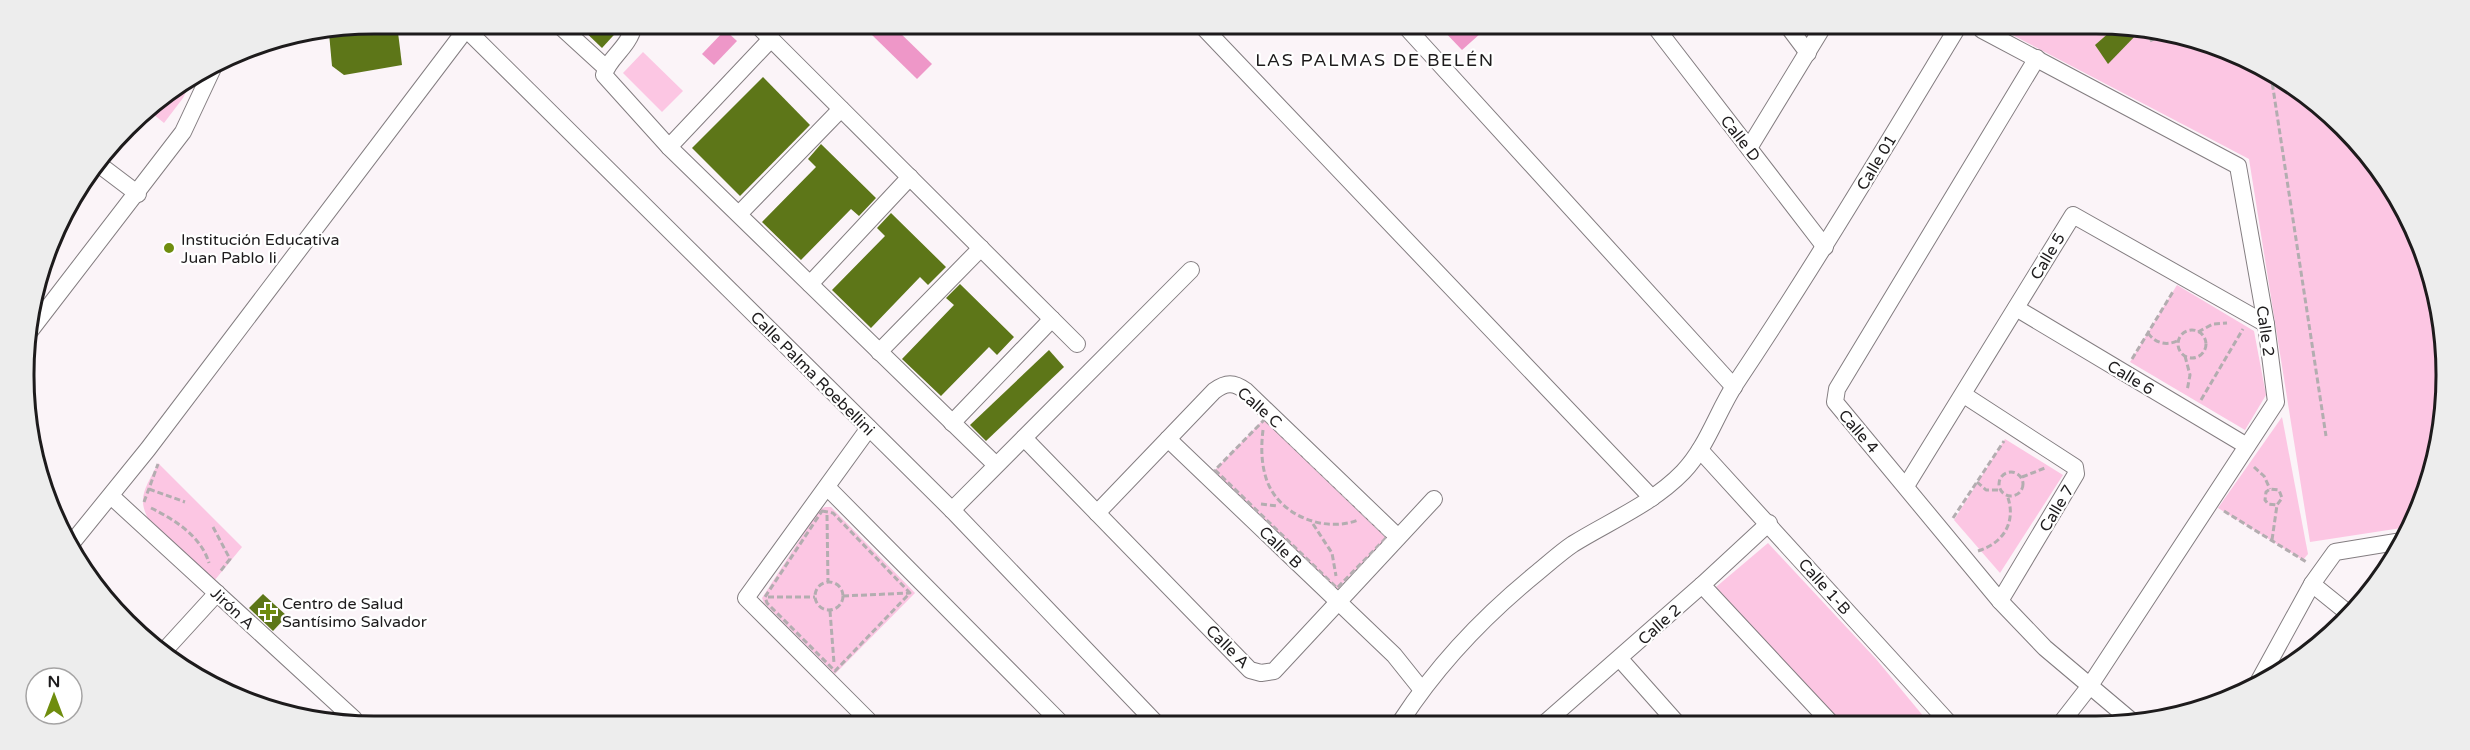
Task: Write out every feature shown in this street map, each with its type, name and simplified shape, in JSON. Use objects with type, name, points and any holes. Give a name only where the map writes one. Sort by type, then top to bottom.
[{"type":"street","points":[[77,538],[145,453],[463,34]]},
{"type":"street","name":"Calle Palma Roebellini","points":[[475,34],[951,510],[1149,716]]},
{"type":"street","points":[[569,34],[606,68]]},
{"type":"street","points":[[632,34],[606,68],[604,75],[669,147],[996,465]]},
{"type":"street","points":[[766,34],[1077,344]]},
{"type":"street","points":[[1210,34],[1652,498]]},
{"type":"street","points":[[1412,34],[1734,387]]},
{"type":"street","name":"Calle D","points":[[1661,34],[1825,247]]},
{"type":"street","points":[[1794,34],[1808,52]]},
{"type":"street","points":[[1749,148],[1819,34]]},
{"type":"street","name":"Calle 01","points":[[1405,716],[1425,685],[1478,627],[1519,587],[1572,545],[1652,498],[1683,472],[1700,450],[1734,387],[1796,294],[1954,34]]},
{"type":"street","name":"Calle 2","points":[[1990,34],[2238,166],[2266,324],[2276,402],[2089,687],[2066,716]]},
{"type":"street","points":[[669,147],[771,39]]},
{"type":"street","name":"Calle 4","points":[[2037,58],[1837,389],[1835,402],[2000,601],[2045,648],[2123,714]]},
{"type":"street","points":[[39,320],[138,194],[183,132],[208,78]]},
{"type":"street","points":[[739,214],[841,109]]},
{"type":"street","points":[[105,169],[138,194]]},
{"type":"street","points":[[810,285],[910,177]]},
{"type":"street","name":"Calle 5","points":[[1906,486],[2073,215],[2266,324]]},
{"type":"street","points":[[879,352],[981,248]]},
{"type":"street","points":[[951,510],[1191,270]]},
{"type":"street","name":"Calle 6","points":[[2016,308],[2247,447]]},
{"type":"street","points":[[952,423],[1052,320]]},
{"type":"street","name":"Calle C","points":[[1097,513],[1214,391],[1221,386],[1234,384],[1246,391],[1398,537]]},
{"type":"street","name":"Calle 7","points":[[1964,395],[2075,467],[2076,474],[2000,601]]},
{"type":"street","points":[[865,716],[831,675],[746,598],[869,428]]},
{"type":"street","name":"Calle A","points":[[1024,438],[1255,673],[1274,671],[1337,595],[1434,499]]},
{"type":"street","name":"Calle B","points":[[1168,439],[1337,595],[1425,685]]},
{"type":"street","name":"Calle 1-B","points":[[1700,450],[1943,716]]},
{"type":"street","points":[[827,487],[916,588],[1054,716]]},
{"type":"street","name":"Jirón A","points":[[111,496],[349,715]]},
{"type":"street","name":"Calle 2","points":[[1553,716],[1620,659],[1769,523]]},
{"type":"street","points":[[2267,669],[2317,577],[2335,552],[2391,544]]},
{"type":"street","points":[[2317,577],[2344,608]]},
{"type":"street","points":[[1702,585],[1824,716]]},
{"type":"street","points":[[168,645],[213,589]]},
{"type":"street","points":[[1620,659],[1671,716]]},
{"type":"path","points":[[2272,85],[2326,436]]},
{"type":"path","points":[[2123,372],[2183,276]]},
{"type":"path","points":[[2225,318],[2248,333]]},
{"type":"path","points":[[2148,333],[2159,343],[2172,343],[2178,341],[2186,331],[2198,332],[2220,323],[2235,324]]},
{"type":"path","points":[[2201,400],[2243,329]]},
{"type":"path","points":[[2185,356],[2197,357],[2205,347],[2205,341],[2198,332]]},
{"type":"path","points":[[2178,341],[2190,375],[2187,391]]},
{"type":"path","points":[[2132,358],[2141,363]]},
{"type":"path","points":[[2178,386],[2210,405]]},
{"type":"path","points":[[1265,419],[1387,537],[1337,595]]},
{"type":"path","points":[[1265,419],[1262,445],[1263,465],[1268,483],[1277,498],[1306,520],[1337,525],[1366,517]]},
{"type":"path","points":[[1265,419],[1215,470],[1337,595]]},
{"type":"path","points":[[1944,532],[2013,427]]},
{"type":"path","points":[[145,453],[158,465],[144,506],[176,522],[194,537],[206,554],[212,571],[213,589]]},
{"type":"path","points":[[2250,464],[2264,476],[2270,489]]},
{"type":"path","points":[[1978,550],[1995,544],[2007,530],[2011,513],[2007,495],[1999,485],[2003,475],[2013,472],[2022,477],[2051,467]]},
{"type":"path","points":[[2007,495],[2020,493],[2023,488],[2022,477]]},
{"type":"path","points":[[1977,482],[1986,490],[2001,490]]},
{"type":"path","points":[[2272,540],[2277,505],[2281,494],[2274,488],[2270,489],[2266,492],[2265,500],[2268,504],[2277,505]]},
{"type":"path","points":[[149,489],[185,502]]},
{"type":"path","points":[[2218,508],[2272,540],[2317,577]]},
{"type":"path","points":[[765,597],[822,512],[826,511],[833,513],[916,588]]},
{"type":"path","points":[[826,511],[828,582]]},
{"type":"path","points":[[1313,524],[1332,553],[1337,595]]},
{"type":"path","points":[[213,527],[230,559],[213,589]]},
{"type":"path","points":[[828,582],[839,586],[843,596],[839,606],[830,610],[820,608],[814,597],[819,586],[828,582]]},
{"type":"path","points":[[843,596],[916,588]]},
{"type":"path","points":[[831,675],[916,588]]},
{"type":"path","points":[[765,597],[767,603],[831,675]]},
{"type":"path","points":[[746,598],[814,597]]},
{"type":"path","points":[[830,610],[831,675]]},
{"type":"shaded area","points":[[721,34],[729,34],[737,41],[714,65],[702,54]]},
{"type":"shaded area","points":[[871,34],[901,34],[932,64],[917,79]]},
{"type":"shaded area","points":[[1447,34],[1480,34],[1462,50]]},
{"type":"shaded area","points":[[2011,34],[2095,34],[2139,37],[2183,46],[2225,60],[2284,92],[2320,119],[2351,150],[2390,205],[2410,245],[2424,287],[2433,331],[2436,375],[2433,419],[2424,463],[2410,505],[2399,528],[2310,542],[2249,159]]},
{"type":"shaded area","points":[[643,52],[683,91],[662,112],[623,73]]},
{"type":"shaded area","points":[[186,92],[183,98],[164,123],[155,115]]},
{"type":"shaded area","points":[[2177,285],[2254,331],[2266,395],[2245,430],[2130,362]]},
{"type":"shaded area","points":[[2282,417],[2308,554],[2303,560],[2218,508]]},
{"type":"shaded area","points":[[1265,418],[1388,537],[1337,589],[1214,471]]},
{"type":"shaded area","points":[[2005,439],[2063,475],[2000,573],[1954,520]]},
{"type":"shaded area","points":[[158,463],[242,547],[214,581],[150,522],[143,506],[143,499]]},
{"type":"shaded area","points":[[831,507],[915,593],[835,674],[764,603],[762,598],[819,510]]},
{"type":"shaded area","points":[[1768,543],[1876,659],[1923,716],[1833,716],[1716,587]]},
{"type":"building","points":[[398,34],[402,65],[344,75],[332,66],[329,37]]},
{"type":"building","points":[[587,34],[615,34],[602,48]]},
{"type":"building","points":[[2107,35],[2135,37],[2108,64],[2095,45]]},
{"type":"building","points":[[763,77],[810,125],[740,196],[692,148]]},
{"type":"building","points":[[821,144],[876,198],[859,216],[851,209],[801,260],[762,222],[816,167],[808,159]]},
{"type":"building","points":[[891,213],[946,267],[928,285],[920,277],[871,328],[832,290],[885,236],[877,228]]},
{"type":"building","points":[[960,284],[1014,337],[997,355],[989,347],[941,396],[902,359],[954,305],[946,298]]},
{"type":"building","points":[[1049,350],[1064,367],[986,441],[970,425]]},
{"type":"building","name":"Centro de Salud Santísimo Salvador","points":[[263,594],[287,616],[273,631],[249,608]]},
{"type":"place","name":"Institución Educativa Juan Pablo Ii","points":[[169,248]]},
{"type":"place","name":"Centro de Salud Santísimo Salvador","points":[[268,612]]},
{"type":"district","name":"LAS PALMAS DE BELÉN","points":[[1375,60]]}]
